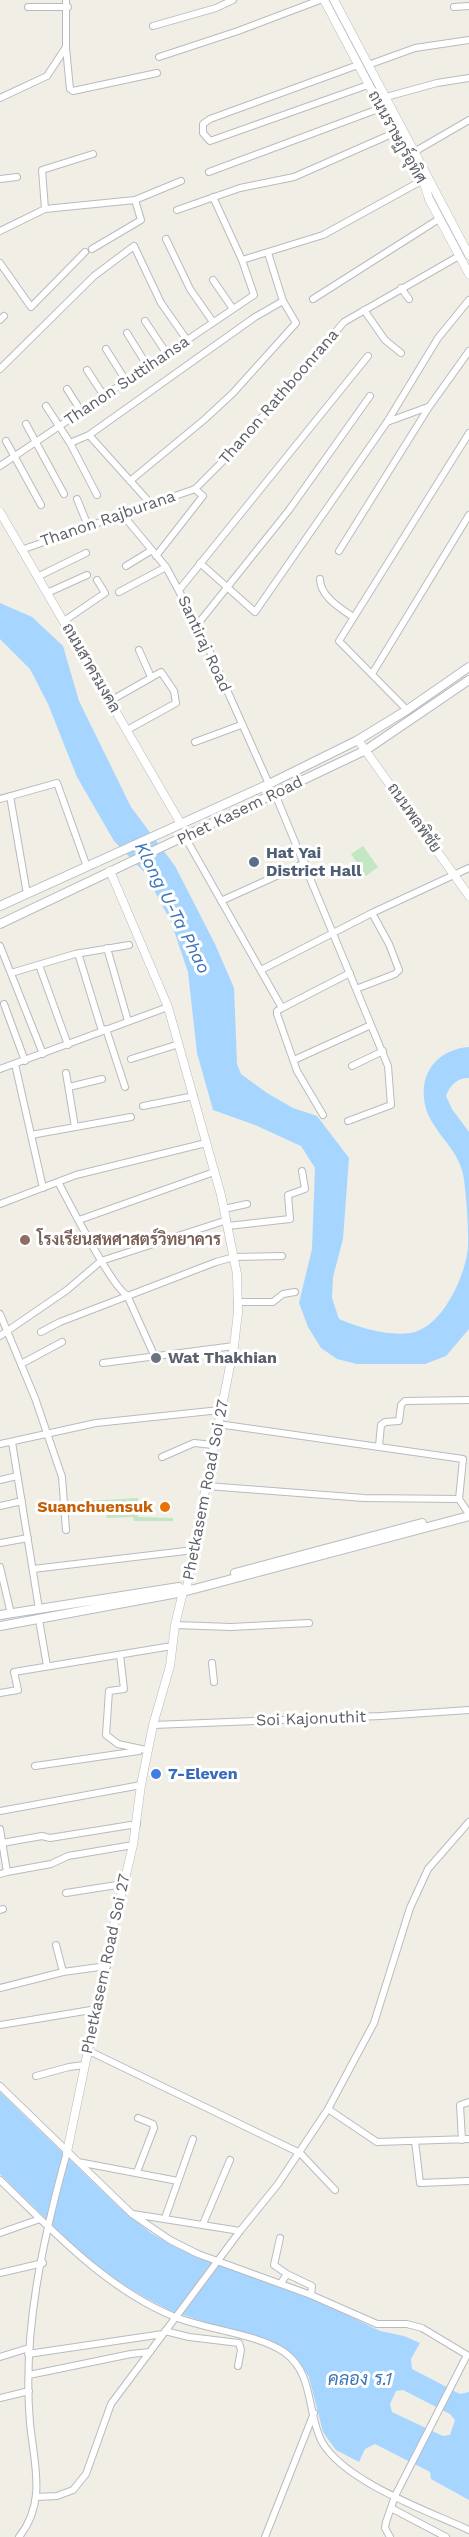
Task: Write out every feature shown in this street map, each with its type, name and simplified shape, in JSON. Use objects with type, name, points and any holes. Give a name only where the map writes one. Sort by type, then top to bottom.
[{"type":"main road","name":"Phet Kasem Road","points":[[0,906],[269,784],[358,740],[407,710],[469,667]]},
{"type":"main road","name":"Phet Kasem Road","points":[[0,924],[366,750],[469,680]]},
{"type":"main road","points":[[0,1626],[185,1589],[338,1544],[441,1521],[468,1512]]},
{"type":"main road","points":[[0,1615],[185,1589]]},
{"type":"street","points":[[153,26],[216,8],[233,0]]},
{"type":"street","points":[[159,57],[322,0]]},
{"type":"street","name":"ถนนราษฏร์อุทิศ","points":[[322,0],[368,65],[469,255]]},
{"type":"street","name":"ถนนราษฏร์อุทิศ","points":[[334,0],[358,65],[394,133],[423,180],[429,199],[469,274]]},
{"type":"street","points":[[28,8],[67,4],[66,47],[70,88],[73,91],[158,73]]},
{"type":"street","points":[[454,7],[469,6]]},
{"type":"street","points":[[368,65],[415,48],[469,40]]},
{"type":"street","points":[[0,98],[47,76],[66,47]]},
{"type":"street","points":[[358,65],[210,119],[203,124],[203,133],[210,141],[368,85]]},
{"type":"street","points":[[386,97],[437,83],[469,78]]},
{"type":"street","points":[[209,172],[381,108]]},
{"type":"street","points":[[414,152],[469,120]]},
{"type":"street","points":[[177,210],[240,188],[294,177],[394,133]]},
{"type":"street","points":[[45,209],[42,171],[93,154]]},
{"type":"street","points":[[0,179],[17,177]]},
{"type":"street","points":[[213,197],[242,260],[323,235],[423,180]]},
{"type":"street","points":[[0,231],[45,209],[135,200],[181,181]]},
{"type":"street","points":[[92,249],[141,220],[135,200]]},
{"type":"street","points":[[313,299],[439,219]]},
{"type":"street","points":[[166,239],[190,289],[213,322]]},
{"type":"street","points":[[0,369],[113,259],[134,246],[161,303],[188,340]]},
{"type":"street","points":[[0,263],[31,307],[85,252]]},
{"type":"street","points":[[130,481],[233,393],[296,324],[283,301],[268,253]]},
{"type":"street","name":"Thanon Rathboonrana","points":[[195,489],[231,453],[344,322],[459,256]]},
{"type":"street","name":"Thanon Suttihansa","points":[[0,466],[254,295],[242,260]]},
{"type":"street","points":[[213,280],[233,309]]},
{"type":"street","points":[[401,288],[409,299]]},
{"type":"street","points":[[200,563],[255,612],[387,422],[438,338],[469,300]]},
{"type":"street","points":[[70,443],[89,435],[255,317],[283,301]]},
{"type":"street","points":[[364,310],[386,340],[401,353]]},
{"type":"street","points":[[145,321],[167,354]]},
{"type":"street","points":[[127,333],[148,367]]},
{"type":"street","points":[[106,349],[126,381]]},
{"type":"street","points":[[339,551],[429,407],[469,351]]},
{"type":"street","points":[[178,590],[368,356]]},
{"type":"street","points":[[87,370],[104,396]]},
{"type":"street","points":[[67,389],[81,411]]},
{"type":"street","points":[[197,625],[289,510],[370,396]]},
{"type":"street","points":[[46,406],[70,443],[97,495]]},
{"type":"street","points":[[387,422],[429,407]]},
{"type":"street","points":[[26,424],[64,494]]},
{"type":"street","points":[[407,710],[339,641],[469,433]]},
{"type":"street","points":[[89,435],[151,504]]},
{"type":"street","points":[[6,441],[41,505]]},
{"type":"street","points":[[126,566],[154,553],[203,496],[195,489]]},
{"type":"street","name":"Thanon Rajburana","points":[[21,550],[195,489]]},
{"type":"street","points":[[76,499],[88,526]]},
{"type":"street","name":"ถนนสาครมงคล","points":[[0,512],[181,824]]},
{"type":"street","name":"Santiraj Road","points":[[122,514],[166,567],[197,625],[269,784]]},
{"type":"street","points":[[372,674],[469,515]]},
{"type":"street","points":[[37,577],[86,553]]},
{"type":"street","points":[[119,592],[166,567]]},
{"type":"street","points":[[47,593],[87,575]]},
{"type":"street","points":[[320,579],[321,589],[337,606],[353,616]]},
{"type":"street","points":[[64,621],[105,593],[97,580]]},
{"type":"street","points":[[139,651],[151,678]]},
{"type":"street","points":[[110,701],[161,672],[174,691],[176,703],[127,730]]},
{"type":"street","points":[[195,742],[241,725]]},
{"type":"street","name":"ถนนพลพิชัย","points":[[358,740],[469,896]]},
{"type":"street","points":[[0,799],[57,783],[87,867]]},
{"type":"street","points":[[275,794],[383,1051],[387,1066],[391,1105],[348,1121]]},
{"type":"street","points":[[10,796],[27,894]]},
{"type":"street","points":[[185,837],[282,1008]]},
{"type":"street","points":[[221,901],[305,863]]},
{"type":"street","points":[[261,970],[372,913],[469,868]]},
{"type":"street","name":"Phetkasem Road Soi 27","points":[[67,2152],[87,2050],[133,1845],[141,1785],[153,1725],[170,1666],[175,1625],[201,1527],[199,1521],[234,1346],[237,1302],[234,1257],[227,1223],[194,1096],[168,1007],[113,871]]},
{"type":"street","points":[[356,989],[395,974],[399,970],[389,944],[372,913]]},
{"type":"street","points":[[11,974],[78,953],[129,945]]},
{"type":"street","points":[[0,946],[43,1054]]},
{"type":"street","points":[[106,948],[128,1021]]},
{"type":"street","points":[[78,953],[125,1088]]},
{"type":"street","points":[[39,965],[68,1045]]},
{"type":"street","points":[[323,1115],[303,1083],[277,1011],[350,972]]},
{"type":"street","points":[[4,1004],[25,1061]]},
{"type":"street","points":[[0,1069],[168,1007]]},
{"type":"street","points":[[0,1022],[9,1018]]},
{"type":"street","points":[[294,1060],[371,1025]]},
{"type":"street","points":[[131,1059],[179,1044]]},
{"type":"street","points":[[352,1066],[383,1051]]},
{"type":"street","points":[[15,1064],[43,1188]]},
{"type":"street","points":[[66,1073],[75,1127]]},
{"type":"street","points":[[69,1087],[102,1078]]},
{"type":"street","points":[[142,1106],[194,1096]]},
{"type":"street","points":[[31,1135],[131,1117]]},
{"type":"street","points":[[0,1204],[76,1175],[206,1143]]},
{"type":"street","points":[[0,1336],[67,1290],[101,1261],[227,1223],[290,1219],[288,1195],[305,1189],[302,1171]]},
{"type":"street","points":[[79,1220],[214,1172]]},
{"type":"street","points":[[58,1182],[101,1261],[121,1292],[127,1295],[154,1355]]},
{"type":"street","points":[[224,1209],[247,1204]]},
{"type":"street","points":[[41,1332],[127,1295],[216,1262],[234,1257],[282,1256]]},
{"type":"street","points":[[237,1302],[273,1302],[283,1294],[295,1292]]},
{"type":"street","points":[[0,1314],[49,1434],[62,1477],[66,1530]]},
{"type":"street","points":[[21,1364],[62,1342]]},
{"type":"street","points":[[103,1363],[234,1346]]},
{"type":"street","points":[[379,1446],[381,1425],[385,1422],[399,1421],[401,1405],[405,1401],[469,1400]]},
{"type":"street","points":[[0,1444],[96,1423],[220,1410]]},
{"type":"street","points":[[218,1424],[463,1459],[459,1499],[468,1512]]},
{"type":"street","points":[[12,1442],[39,1609]]},
{"type":"street","points":[[162,1457],[194,1443],[213,1445]]},
{"type":"street","points":[[0,1480],[17,1476]]},
{"type":"street","points":[[207,1486],[364,1498],[459,1499]]},
{"type":"street","points":[[0,1506],[22,1501]]},
{"type":"street","points":[[0,1543],[28,1538]]},
{"type":"street","points":[[33,1569],[194,1550]]},
{"type":"street","points":[[0,1567],[10,1614]]},
{"type":"street","points":[[39,1620],[47,1666]]},
{"type":"street","points":[[175,1625],[231,1627],[309,1623]]},
{"type":"street","points":[[0,1693],[18,1690],[14,1672],[171,1646]]},
{"type":"street","points":[[120,1654],[124,1689],[109,1691],[106,1735],[118,1744],[148,1750]]},
{"type":"street","points":[[212,1663],[214,1682]]},
{"type":"street","name":"Soi Kajonuthit","points":[[153,1725],[381,1716],[469,1710]]},
{"type":"street","points":[[35,1766],[148,1750]]},
{"type":"street","points":[[0,1811],[141,1785]]},
{"type":"street","points":[[36,2497],[57,2496],[73,2490],[86,2474],[111,2404],[300,2153],[328,2109],[374,2023],[410,1908],[428,1869],[469,1822]]},
{"type":"street","points":[[2,1844],[42,1836],[50,1839],[137,1824]]},
{"type":"street","points":[[0,1829],[4,1873],[51,1864],[68,1856],[133,1845]]},
{"type":"street","points":[[66,1893],[123,1884]]},
{"type":"street","points":[[56,1945],[63,1972]]},
{"type":"street","points":[[0,1988],[63,1972],[107,1966]]},
{"type":"street","points":[[0,2025],[97,2009]]},
{"type":"street","points":[[87,2050],[300,2153],[334,2190]]},
{"type":"street","points":[[36,2076],[69,2067],[84,2066]]},
{"type":"street","points":[[0,2086],[132,2214],[170,2240],[217,2262],[281,2283],[377,2324],[407,2324],[422,2328],[467,2355],[395,2496],[385,2528],[390,2537]]},
{"type":"street","points":[[328,2109],[377,2142],[465,2139],[460,2105],[469,2102]]},
{"type":"street","points":[[137,2172],[154,2128],[153,2124],[138,2118]]},
{"type":"street","points":[[165,2218],[193,2139]]},
{"type":"street","points":[[415,2141],[420,2183],[469,2181]]},
{"type":"street","points":[[19,2537],[32,2518],[36,2497],[28,2375],[29,2351],[47,2224],[67,2152]]},
{"type":"street","points":[[203,2224],[230,2160]]},
{"type":"street","points":[[78,2162],[178,2181]]},
{"type":"street","points":[[0,2180],[40,2219],[111,2281],[176,2316],[282,2351],[300,2368],[322,2442],[340,2463],[370,2484],[469,2530]]},
{"type":"street","points":[[132,2214],[240,2231]]},
{"type":"street","points":[[0,2233],[40,2219]]},
{"type":"street","points":[[270,2279],[280,2238]]},
{"type":"street","points":[[0,2273],[43,2263]]},
{"type":"street","points":[[274,2265],[312,2286],[311,2295]]},
{"type":"street","points":[[281,2283],[287,2274]]},
{"type":"street","points":[[0,2356],[164,2332],[239,2343],[241,2350],[238,2366]]},
{"type":"street","points":[[28,2375],[150,2352]]},
{"type":"street","points":[[0,2398],[29,2391]]},
{"type":"street","points":[[265,2537],[314,2413]]},
{"type":"street","points":[[391,2508],[446,2537]]},
{"type":"green space","points":[[363,846],[378,867],[366,876],[351,854]]},
{"type":"green space","points":[[138,1498],[138,1517],[173,1518],[173,1521],[134,1521],[133,1517],[107,1518],[106,1515],[134,1514],[133,1504],[88,1507],[88,1501]]},
{"type":"water","name":"Klong U-Ta Phao","points":[[0,603],[32,617],[63,646],[79,701],[131,807],[175,866],[215,944],[234,988],[237,1064],[241,1074],[293,1108],[317,1116],[349,1158],[343,1239],[333,1277],[332,1298],[339,1319],[374,1331],[410,1333],[432,1322],[442,1311],[457,1285],[463,1272],[468,1247],[463,1174],[455,1154],[430,1118],[426,1109],[424,1088],[426,1078],[435,1062],[450,1052],[469,1047],[469,1078],[455,1083],[446,1096],[452,1109],[469,1132],[469,1329],[446,1356],[425,1364],[357,1364],[337,1359],[321,1348],[308,1327],[299,1303],[312,1249],[315,1168],[301,1146],[255,1125],[213,1110],[197,1053],[188,972],[171,922],[145,873],[114,841],[77,777],[48,704],[30,669],[0,639]]},
{"type":"water","name":"คลอง ร.1","points":[[0,2092],[119,2207],[151,2233],[177,2248],[312,2298],[380,2331],[404,2336],[420,2343],[411,2359],[412,2369],[460,2394],[469,2392],[469,2500],[431,2479],[430,2472],[375,2444],[365,2449],[359,2462],[336,2450],[323,2432],[309,2377],[300,2363],[286,2349],[171,2311],[116,2280],[79,2251],[0,2174]],"holes":[[[403,2390],[450,2414],[455,2420],[450,2435],[443,2436],[392,2412],[390,2404],[396,2391]]]},
{"type":"place","name":"Hat Yai District Hall","points":[[254,862]]},
{"type":"place","name":"โรงเรียนสหศาสตร์วิทยาคาร","points":[[25,1240]]},
{"type":"place","name":"Wat Thakhian","points":[[156,1358]]},
{"type":"place","name":"Suanchuensuk","points":[[165,1507]]},
{"type":"place","name":"7-Eleven","points":[[156,1774]]}]
